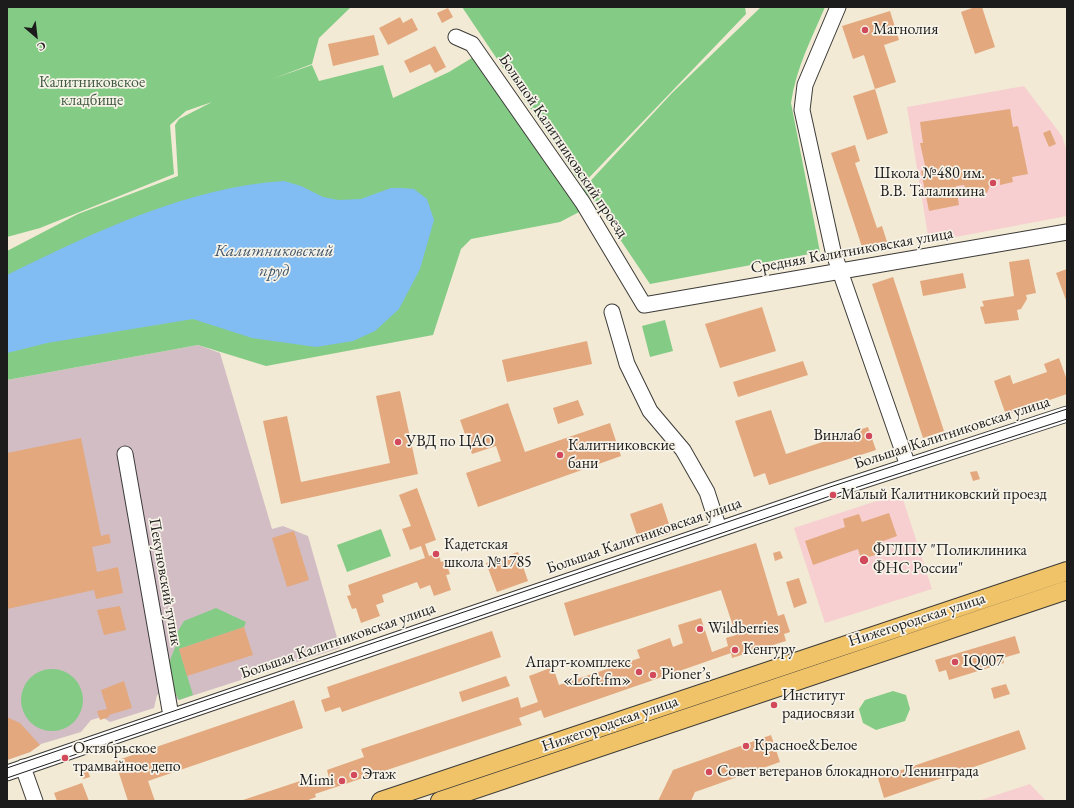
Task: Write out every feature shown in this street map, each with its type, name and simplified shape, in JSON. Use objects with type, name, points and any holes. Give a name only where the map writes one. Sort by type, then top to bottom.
[{"type":"main road","name":"Нижегородская улица","points":[[381,801],[1067,571]]},
{"type":"main road","name":"Нижегородская улица","points":[[440,801],[1067,590]]},
{"type":"street","points":[[838,7],[807,79],[802,97],[802,110],[832,251],[908,466]]},
{"type":"street","name":"Большой Калитниковский проезд","points":[[456,37],[472,44],[584,202],[644,305]]},
{"type":"street","name":"Средняя Калитниковская улица","points":[[644,305],[1067,232]]},
{"type":"street","points":[[612,312],[627,364],[650,412],[683,450],[707,492],[719,529]]},
{"type":"street","name":"Большая Калитниковская улица","points":[[7,773],[719,529],[1067,414]]},
{"type":"street","name":"Пекуновский тупик","points":[[125,454],[171,716]]},
{"type":"street","points":[[23,767],[35,801]]},
{"type":"shaded area","name":"Школа №480 им. В.В. Талалихина","points":[[1024,86],[1062,136],[1067,151],[1067,216],[929,242],[907,107]]},
{"type":"shaded area","name":"Октябрьское трамвайное депо","points":[[198,345],[220,353],[272,529],[283,526],[308,536],[340,648],[179,700],[176,699],[171,691],[157,695],[154,708],[110,722],[102,717],[91,720],[81,732],[41,744],[30,752],[7,760],[7,380]]},
{"type":"shaded area","name":"ФГЛПУ \"Поликлиника ФНС России\"","points":[[901,493],[932,589],[825,623],[794,528]]},
{"type":"shaded area","points":[[1030,784],[1046,801],[978,801]]},
{"type":"green space","name":"Калитниковское кладбище","points":[[7,7],[351,7],[319,38],[312,64],[272,79],[312,65],[319,81],[383,65],[393,98],[449,72],[475,56],[581,211],[560,222],[471,239],[461,249],[433,335],[266,366],[198,345],[7,380],[7,251],[78,214],[178,176],[175,125],[179,119],[212,102],[186,111],[170,125],[174,174],[40,228],[7,237]]},
{"type":"green space","points":[[462,7],[745,7],[746,14],[582,185]]},
{"type":"green space","points":[[761,7],[825,7],[800,66],[791,103],[820,252],[650,284],[595,202],[582,190],[672,93]]},
{"type":"green space","points":[[665,320],[673,351],[650,357],[642,326]]},
{"type":"green space","points":[[381,529],[391,556],[347,572],[337,545]]},
{"type":"green space","points":[[216,608],[246,622],[244,627],[179,649],[193,695],[179,700],[171,683],[168,670],[178,641],[175,636],[184,621]]},
{"type":"green space","points":[[46,669],[58,669],[74,678],[81,688],[83,700],[81,712],[74,722],[58,731],[46,731],[35,726],[26,717],[21,706],[21,694],[26,683],[35,674]]},
{"type":"green space","points":[[893,691],[906,695],[910,709],[905,721],[876,730],[863,723],[859,709],[865,700]]},
{"type":"water","name":"Калитниковский пруд","points":[[284,181],[301,186],[323,197],[338,200],[361,199],[391,188],[414,189],[427,199],[434,220],[420,269],[399,309],[375,331],[353,341],[316,347],[252,338],[193,319],[47,343],[7,353],[7,275],[73,243],[141,214],[212,192],[248,185]]},
{"type":"building","points":[[975,7],[982,7],[995,47],[975,54],[961,12]]},
{"type":"building","points":[[448,8],[453,17],[442,23],[437,13]]},
{"type":"building","points":[[890,11],[899,40],[884,45],[896,82],[875,89],[864,55],[853,59],[842,26]]},
{"type":"building","points":[[400,17],[403,23],[412,18],[418,30],[388,45],[379,28]]},
{"type":"building","points":[[374,35],[379,55],[333,66],[328,44]]},
{"type":"building","points":[[435,46],[446,67],[435,73],[430,64],[410,73],[404,61]]},
{"type":"building","points":[[875,89],[888,133],[867,140],[853,96]]},
{"type":"building","points":[[1010,109],[1013,127],[1018,126],[1028,174],[1012,177],[1013,182],[1000,185],[1000,179],[992,180],[987,193],[974,193],[974,195],[967,191],[964,185],[956,186],[959,205],[929,211],[921,171],[926,170],[920,143],[923,143],[920,122]]},
{"type":"building","points":[[1050,130],[1056,144],[1049,147],[1043,133]]},
{"type":"building","points":[[855,145],[860,161],[855,163],[877,228],[882,226],[887,242],[863,250],[831,153]]},
{"type":"building","points":[[1029,259],[1036,293],[1026,295],[1027,299],[1021,309],[1017,310],[1019,320],[985,324],[980,307],[984,306],[982,301],[1014,296],[1009,262]]},
{"type":"building","points":[[1067,269],[1067,299],[1066,300],[1056,273]]},
{"type":"building","points":[[963,273],[966,288],[923,296],[920,281]]},
{"type":"building","points":[[893,277],[944,431],[923,438],[872,284]]},
{"type":"building","points":[[762,307],[776,351],[720,368],[705,324]]},
{"type":"building","points":[[587,341],[592,364],[507,382],[502,360]]},
{"type":"building","points":[[1059,358],[1067,380],[1067,394],[1006,415],[994,381],[1010,375],[1013,384],[1047,372],[1044,364]]},
{"type":"building","points":[[803,361],[808,375],[738,397],[733,382]]},
{"type":"building","name":"УВД по ЦАО","points":[[400,391],[418,474],[281,504],[263,421],[287,416],[301,482],[390,463],[376,396]]},
{"type":"building","points":[[578,400],[584,415],[558,424],[553,408]]},
{"type":"building","name":"Калитниковские бани","points":[[508,403],[525,452],[610,423],[621,456],[478,507],[466,473],[501,461],[496,446],[472,454],[460,420]]},
{"type":"building","points":[[771,410],[786,454],[868,427],[876,450],[769,485],[765,473],[754,477],[735,421]]},
{"type":"building","points":[[81,438],[101,536],[109,534],[111,543],[92,547],[97,572],[118,567],[123,593],[96,599],[94,590],[7,609],[7,453]]},
{"type":"building","points":[[977,471],[980,479],[973,481],[970,472]]},
{"type":"building","name":"Кадетская школа №1785","points":[[417,488],[436,540],[425,544],[429,556],[438,553],[441,562],[445,560],[450,574],[446,575],[451,590],[434,596],[430,585],[420,589],[417,582],[382,595],[384,602],[376,605],[380,616],[361,623],[356,608],[352,609],[347,596],[351,595],[348,585],[425,558],[421,546],[410,550],[402,529],[411,526],[399,495]]},
{"type":"building","points":[[662,503],[672,533],[640,544],[630,514]]},
{"type":"building","points":[[889,513],[897,536],[875,544],[879,554],[861,559],[858,549],[813,565],[805,541],[845,527],[843,519],[859,514],[862,522]]},
{"type":"building","points":[[294,531],[309,580],[287,587],[272,538]]},
{"type":"building","points":[[756,543],[778,616],[784,614],[790,632],[784,634],[786,641],[732,658],[731,653],[544,718],[541,710],[519,718],[522,725],[315,794],[316,797],[306,801],[240,801],[309,778],[311,784],[329,778],[327,770],[364,757],[361,749],[518,697],[521,708],[538,702],[529,676],[553,667],[559,685],[640,658],[637,650],[670,638],[673,647],[683,643],[678,625],[701,618],[712,652],[728,646],[726,638],[736,635],[721,590],[574,636],[564,603]]},
{"type":"building","points":[[780,551],[783,558],[775,561],[773,553]]},
{"type":"building","points":[[518,552],[528,581],[497,592],[486,563]]},
{"type":"building","points":[[799,578],[807,603],[794,608],[786,582]]},
{"type":"building","points":[[120,606],[126,630],[104,635],[97,610]]},
{"type":"building","points":[[244,627],[253,655],[187,676],[179,649]]},
{"type":"building","points":[[492,631],[501,657],[342,712],[340,707],[325,712],[321,700],[330,697],[327,687]]},
{"type":"building","points":[[1015,636],[1020,653],[1003,658],[1004,663],[949,680],[946,670],[939,672],[935,660]]},
{"type":"building","points":[[506,676],[510,686],[462,702],[459,692]]},
{"type":"building","points":[[124,681],[132,708],[109,715],[109,717],[100,720],[97,711],[107,709],[101,690]]},
{"type":"building","points":[[1006,684],[1010,694],[994,699],[991,688]]},
{"type":"building","points":[[294,700],[303,728],[148,781],[155,801],[128,801],[115,761]]},
{"type":"building","points":[[7,717],[20,723],[40,745],[30,752],[7,760]]},
{"type":"building","points":[[1019,730],[1026,749],[884,798],[878,778]]},
{"type":"building","points":[[771,735],[780,762],[695,792],[691,801],[658,801],[673,770]]},
{"type":"building","points":[[87,768],[90,777],[83,779],[80,771]]},
{"type":"building","points":[[82,783],[89,801],[57,801],[54,793]]},
{"type":"tram line","points":[[7,768],[833,486],[1067,409]]},
{"type":"tram line","points":[[7,778],[833,495],[1067,419]]},
{"type":"place","name":"Магнолия","points":[[865,30]]},
{"type":"place","name":"Школа №480 им. В.В. Талалихина","points":[[993,183]]},
{"type":"place","name":"Винлаб","points":[[869,436]]},
{"type":"place","name":"УВД по ЦАО","points":[[398,442]]},
{"type":"place","name":"Калитниковские бани","points":[[560,455]]},
{"type":"place","name":"Малый Калитниковский проезд","points":[[833,495]]},
{"type":"place","name":"Кадетская школа №1785","points":[[436,554]]},
{"type":"place","name":"ФГЛПУ \"Поликлиника ФНС России\"","points":[[864,560]]},
{"type":"place","name":"Wildberries","points":[[700,629]]},
{"type":"place","name":"Кенгуру","points":[[735,650]]},
{"type":"place","name":"IQ007","points":[[955,662]]},
{"type":"place","name":"Апарт-комплекс «Loft.fm»","points":[[639,672]]},
{"type":"place","name":"Pioner’s","points":[[653,675]]},
{"type":"place","name":"Институт радиосвязи","points":[[774,705]]},
{"type":"place","name":"Красное&Белое","points":[[746,746]]},
{"type":"place","name":"Октябрьское трамвайное депо","points":[[65,758]]},
{"type":"place","name":"Совет ветеранов блокадного Ленинграда","points":[[709,772]]},
{"type":"place","name":"Этаж","points":[[354,775]]},
{"type":"place","name":"Mimi","points":[[342,781]]}]
